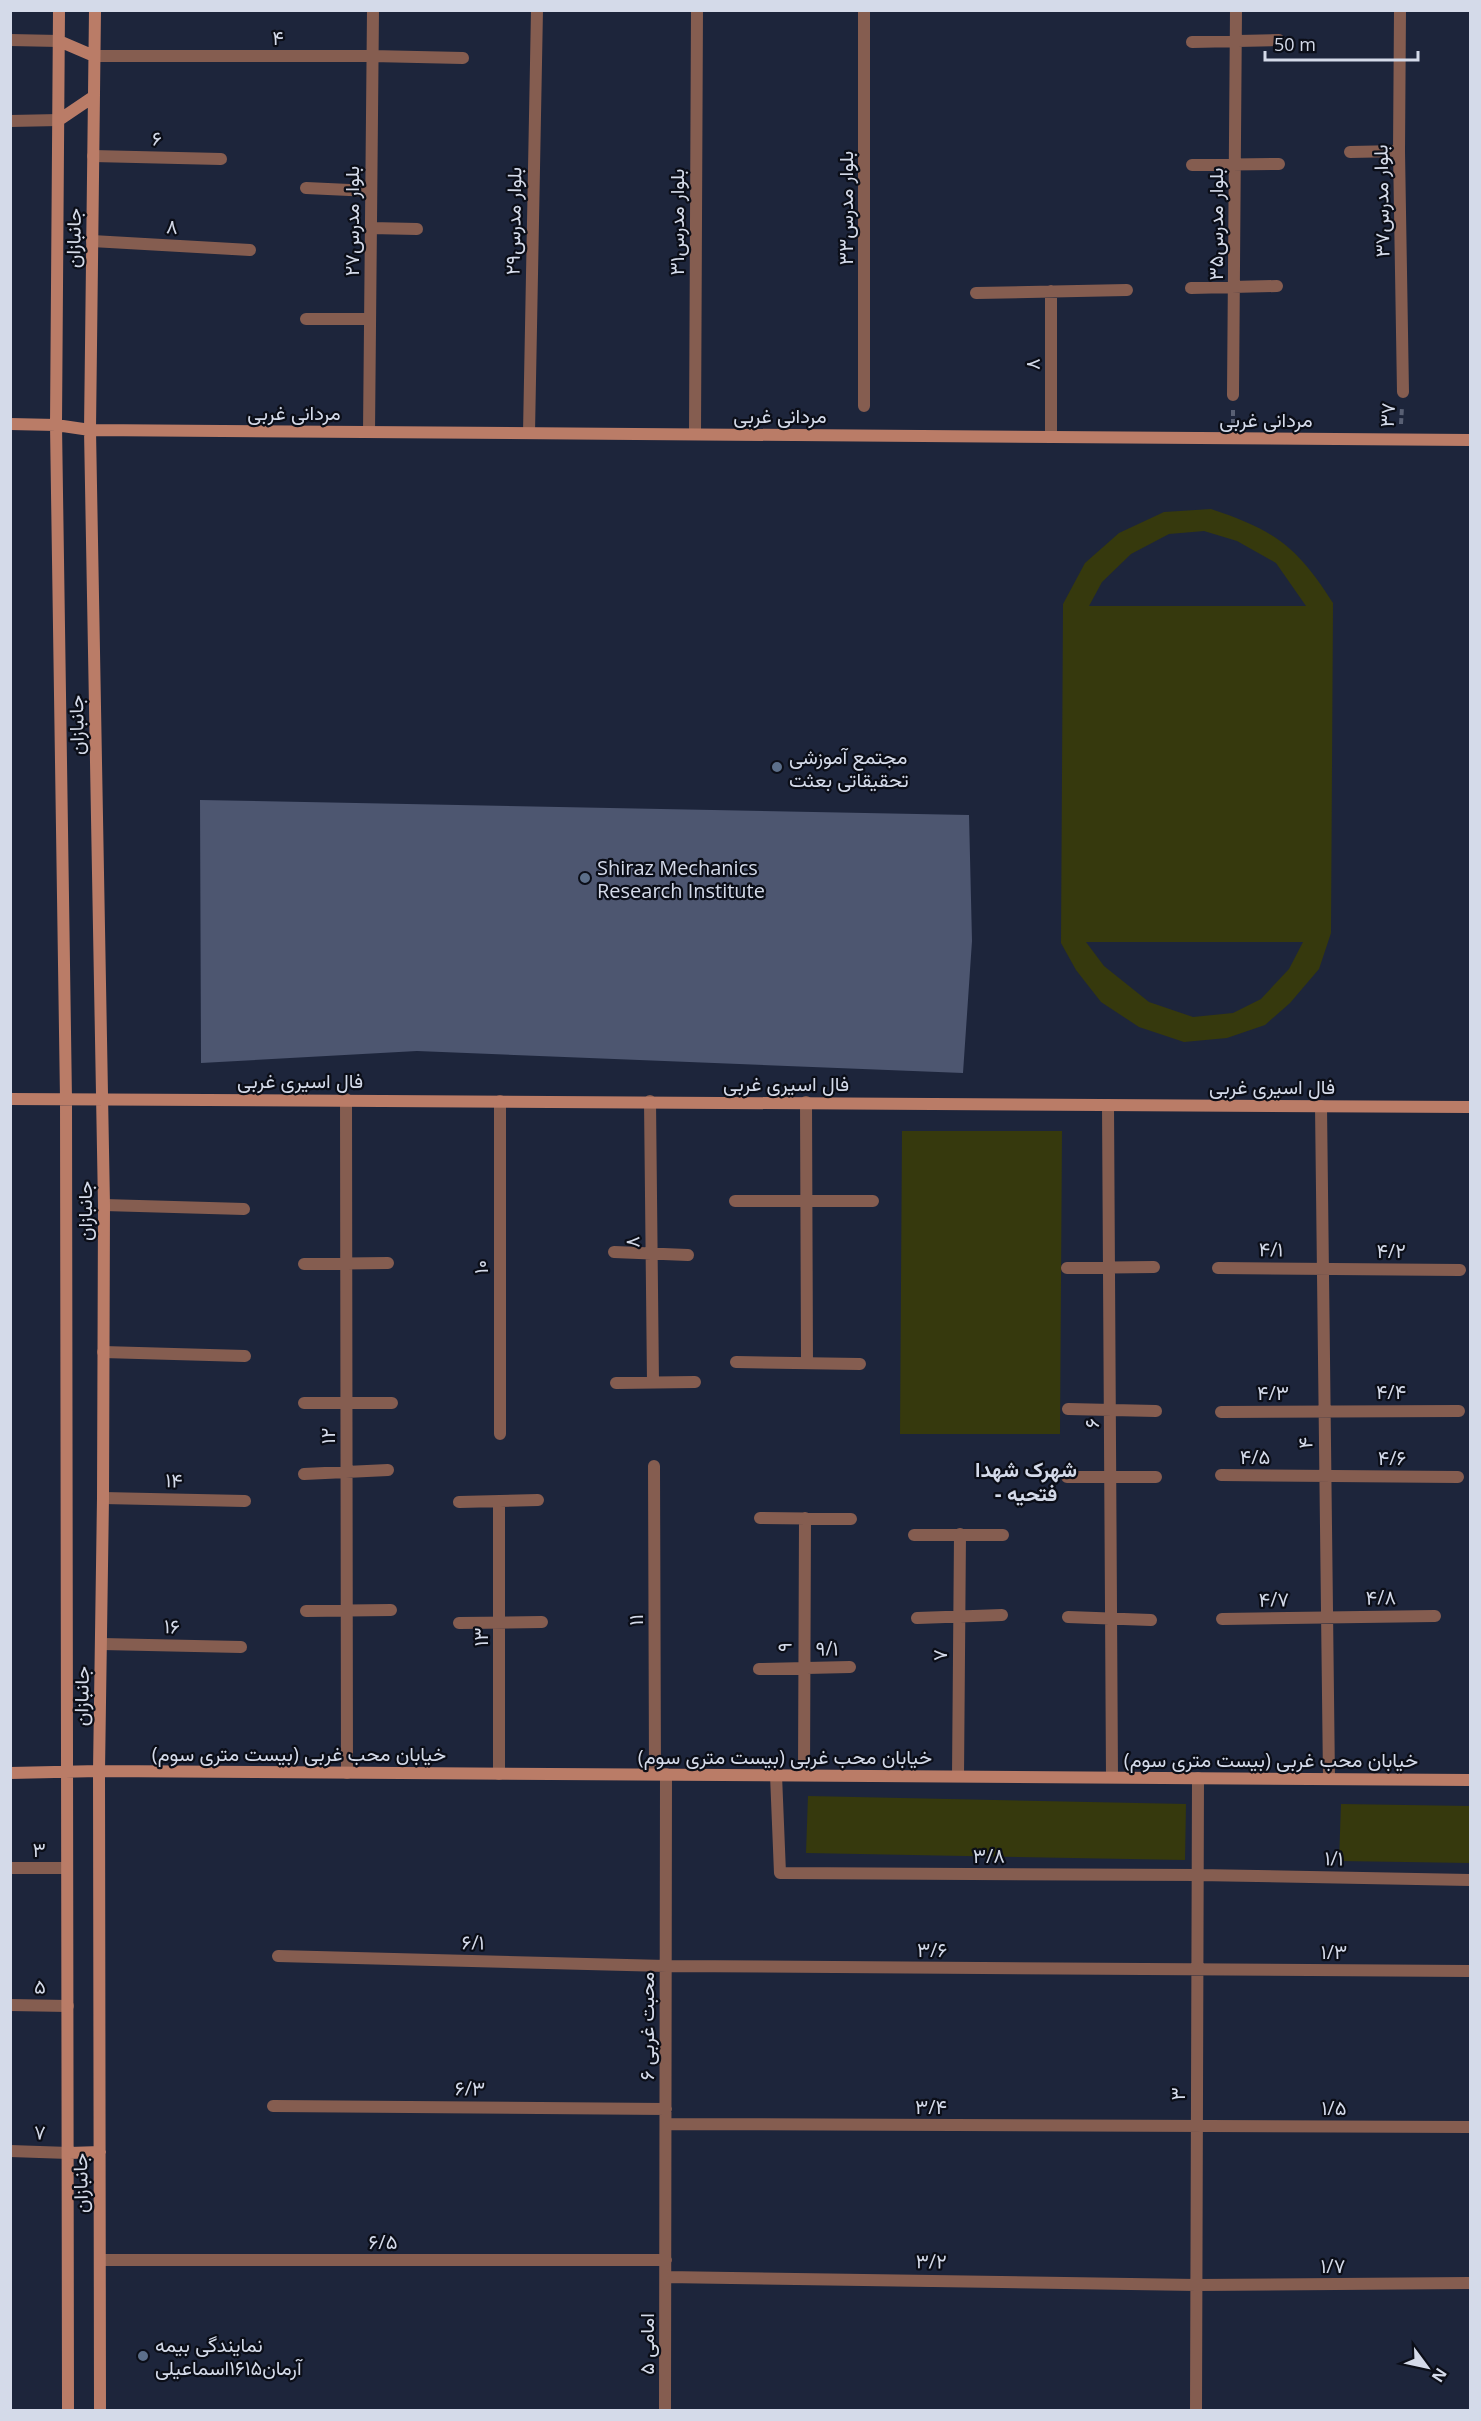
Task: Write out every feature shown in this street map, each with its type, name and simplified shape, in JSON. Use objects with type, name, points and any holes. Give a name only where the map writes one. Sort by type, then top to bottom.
[{"type":"street","name":"جانبازان","points":[[59,10],[56,425],[66,1099],[68,2410]]},
{"type":"street","name":"جانبازان","points":[[95,10],[90,430],[104,1205],[102,1644],[99,1771],[100,2410]]},
{"type":"street","name":"بلوار مدرس۲۷","points":[[369,432],[373,10]]},
{"type":"street","name":"۲۹بلوار مدرس","points":[[529,433],[537,10]]},
{"type":"street","name":"بلوار مدرس۳۱","points":[[695,434],[697,10]]},
{"type":"street","name":"بلوار مدرس۳۳","points":[[864,10],[864,406]]},
{"type":"street","name":"بلوار مدرس۳۵","points":[[1233,395],[1236,10]]},
{"type":"street","name":"بلوار مدرس۳۷","points":[[1400,10],[1403,392]]},
{"type":"street","points":[[10,40],[59,41],[94,56]]},
{"type":"street","points":[[1192,42],[1279,40]]},
{"type":"street","name":"۴","points":[[94,56],[463,58]]},
{"type":"street","points":[[10,121],[59,120],[93,97]]},
{"type":"street","points":[[1350,152],[1400,151]]},
{"type":"street","name":"۶","points":[[93,156],[221,159]]},
{"type":"street","points":[[1192,165],[1279,164]]},
{"type":"street","points":[[306,188],[371,191]]},
{"type":"street","points":[[371,228],[417,229]]},
{"type":"street","name":"۸","points":[[92,241],[250,250]]},
{"type":"street","points":[[1191,288],[1277,286]]},
{"type":"street","points":[[976,292],[1127,290]]},
{"type":"street","name":"۸","points":[[1051,291],[1052,437]]},
{"type":"street","points":[[306,319],[370,319]]},
{"type":"street","name":"مردانی غربی","points":[[10,424],[56,425],[90,430],[1470,440]]},
{"type":"street","name":"فال اسیری غربی","points":[[10,1099],[346,1099],[1470,1107]]},
{"type":"street","name":"۱۲","points":[[346,1099],[347,1773]]},
{"type":"street","name":"۱۰","points":[[500,1101],[500,1434]]},
{"type":"street","name":"۸","points":[[650,1101],[654,1383]]},
{"type":"street","points":[[806,1102],[807,1363]]},
{"type":"street","name":"۶","points":[[1108,1105],[1112,1777]]},
{"type":"street","name":"۴","points":[[1321,1106],[1329,1779]]},
{"type":"street","points":[[735,1201],[873,1201]]},
{"type":"street","points":[[104,1205],[244,1209]]},
{"type":"street","points":[[614,1252],[688,1255]]},
{"type":"street","points":[[304,1264],[388,1263]]},
{"type":"street","points":[[1067,1269],[1154,1268]]},
{"type":"street","name":"۴/۱","points":[[1218,1268],[1323,1269]]},
{"type":"street","name":"۴/۲","points":[[1323,1269],[1460,1270]]},
{"type":"street","points":[[103,1352],[245,1356]]},
{"type":"street","points":[[736,1362],[860,1364]]},
{"type":"street","points":[[616,1383],[695,1382]]},
{"type":"street","points":[[303,1403],[392,1403]]},
{"type":"street","points":[[1068,1409],[1156,1411]]},
{"type":"street","name":"۴/۴","points":[[1324,1411],[1459,1411]]},
{"type":"street","name":"۴/۳","points":[[1221,1412],[1324,1411]]},
{"type":"street","name":"۱۱","points":[[654,1466],[661,1774]]},
{"type":"street","points":[[304,1474],[388,1470]]},
{"type":"street","name":"۴/۵","points":[[1221,1475],[1325,1476]]},
{"type":"street","name":"۴/۶","points":[[1325,1476],[1458,1477]]},
{"type":"street","points":[[1067,1477],[1156,1477]]},
{"type":"street","name":"۱۴","points":[[103,1498],[245,1501]]},
{"type":"street","points":[[459,1502],[538,1500]]},
{"type":"street","name":"۱۳","points":[[499,1501],[499,1774]]},
{"type":"street","points":[[760,1518],[851,1519]]},
{"type":"street","name":"۹","points":[[804,1775],[805,1518]]},
{"type":"street","name":"۷","points":[[958,1776],[960,1534]]},
{"type":"street","points":[[914,1535],[1003,1535]]},
{"type":"street","points":[[306,1611],[391,1610]]},
{"type":"street","points":[[917,1618],[1002,1615]]},
{"type":"street","name":"۴/۸","points":[[1326,1617],[1435,1616]]},
{"type":"street","points":[[1068,1617],[1151,1620]]},
{"type":"street","name":"۴/۷","points":[[1222,1619],[1326,1617]]},
{"type":"street","points":[[459,1623],[542,1622]]},
{"type":"street","name":"۱۶","points":[[102,1644],[241,1647]]},
{"type":"street","name":"۹/۱","points":[[759,1669],[850,1667]]},
{"type":"street","name":"خیابان محب غربی (بیست متری سوم)","points":[[10,1773],[99,1771],[1470,1779]]},
{"type":"street","name":"محبت غربی ۶","points":[[661,1774],[666,1966],[666,2277]]},
{"type":"street","name":"۳/۸","points":[[776,1775],[780,1873],[1198,1875]]},
{"type":"street","name":"۳","points":[[1196,2410],[1198,1778]]},
{"type":"street","name":"۳","points":[[10,1868],[67,1868]]},
{"type":"street","name":"۱/۱","points":[[1198,1875],[1470,1880]]},
{"type":"street","name":"۶/۱","points":[[278,1956],[666,1966]]},
{"type":"street","name":"۳/۶","points":[[666,1966],[1197,1971]]},
{"type":"street","name":"۱/۳","points":[[1197,1971],[1470,1971]]},
{"type":"street","name":"۵","points":[[10,2005],[68,2006]]},
{"type":"street","name":"۶/۳","points":[[273,2106],[666,2109]]},
{"type":"street","name":"۳/۴","points":[[666,2124],[1197,2126]]},
{"type":"street","name":"۱/۵","points":[[1197,2126],[1470,2127]]},
{"type":"street","name":"۷","points":[[10,2151],[69,2152]]},
{"type":"street","points":[[69,2152],[100,2152]]},
{"type":"street","name":"۶/۵","points":[[101,2260],[666,2260]]},
{"type":"street","name":"۳/۲","points":[[666,2277],[1196,2285]]},
{"type":"street","name":"امامی ۵","points":[[665,2410],[666,2277]]},
{"type":"street","name":"۱/۷","points":[[1196,2285],[1470,2283]]},
{"type":"path","name":"۳۷","points":[[1401,439],[1403,392]]},
{"type":"path","points":[[1233,395],[1233,438]]},
{"type":"green space","points":[[1211,509],[1268,533],[1282,542],[1308,567],[1333,603],[1331,933],[1319,969],[1290,1003],[1265,1025],[1227,1038],[1184,1042],[1139,1027],[1101,1002],[1076,970],[1061,943],[1063,604],[1085,563],[1119,533],[1164,512]],"holes":[[[1204,531],[1237,541],[1276,563],[1306,606],[1089,606],[1102,582],[1131,554],[1169,534]],[[1086,942],[1303,942],[1289,969],[1261,999],[1233,1013],[1193,1017],[1149,1002],[1104,966]]]},
{"type":"green space","points":[[902,1131],[1062,1131],[1060,1434],[900,1434]]},
{"type":"green space","points":[[808,1796],[1186,1804],[1185,1860],[806,1853]]},
{"type":"green space","points":[[1341,1804],[1470,1806],[1470,1863],[1339,1861]]},
{"type":"building","name":"Shiraz Mechanics Research Institute","points":[[200,800],[969,815],[972,941],[963,1073],[417,1051],[201,1063]]},
{"type":"place","name":"مجتمع آموزشی تحقیقاتی بعثت","points":[[777,767]]},
{"type":"place","name":"Shiraz Mechanics Research Institute","points":[[585,878]]},
{"type":"place","name":"نمایندگی بیمه آرمان۱۶۱۵اسماعیلی","points":[[143,2356]]},
{"type":"district","name":"شهرک شهدا - فتحیه","points":[[1026,1481]]}]
